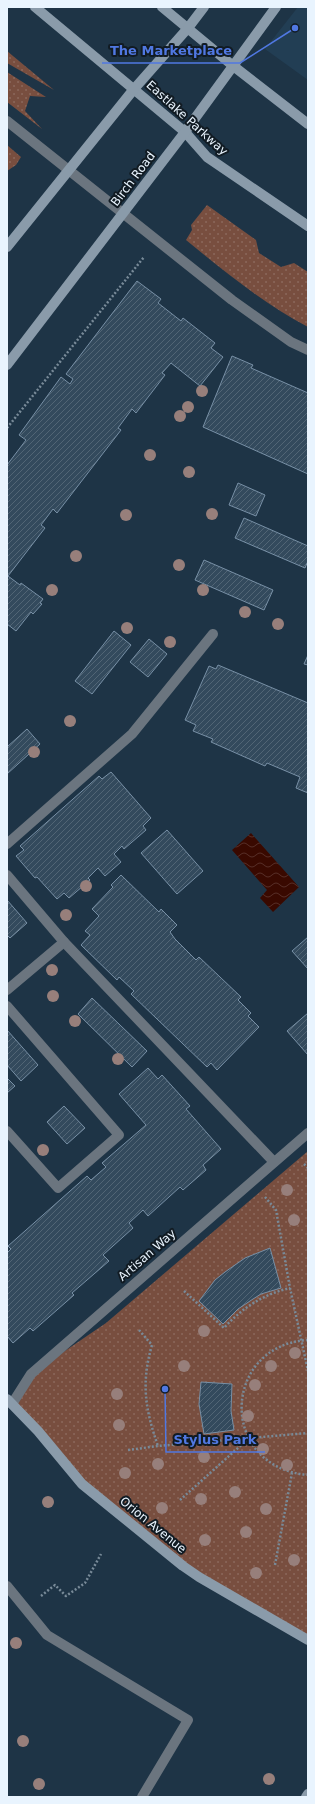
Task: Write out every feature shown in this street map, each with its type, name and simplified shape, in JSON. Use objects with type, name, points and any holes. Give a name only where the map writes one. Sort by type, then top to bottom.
[{"type":"main road","name":"Eastlake Parkway","points":[[35,7],[185,132],[207,157],[308,226]]},
{"type":"main road","points":[[162,7],[232,65],[308,124]]},
{"type":"main road","points":[[7,247],[134,89],[188,28],[204,7]]},
{"type":"main road","name":"Birch Road","points":[[7,365],[185,132],[232,65],[276,7]]},
{"type":"main road","name":"Orion Avenue","points":[[8,1404],[38,1431],[82,1484],[183,1566],[198,1577],[308,1640]]},
{"type":"street","points":[[7,121],[232,300],[292,342],[308,350]]},
{"type":"street","points":[[7,844],[132,734],[213,634]]},
{"type":"street","points":[[7,875],[64,942],[274,1162]]},
{"type":"street","points":[[7,990],[64,942]]},
{"type":"street","points":[[7,1006],[119,1135],[58,1188],[7,1131]]},
{"type":"street","name":"Artisan Way","points":[[8,1404],[31,1374],[308,1133]]},
{"type":"street","points":[[7,1586],[47,1634],[188,1720],[142,1797]]},
{"type":"path","points":[[7,428],[144,256]]},
{"type":"path","points":[[251,1183],[276,1210],[290,1288],[308,1371]]},
{"type":"path","points":[[184,1291],[224,1328],[244,1309],[253,1303],[278,1291],[290,1288]]},
{"type":"path","points":[[139,1330],[152,1345],[146,1365],[145,1386],[148,1410],[158,1446]]},
{"type":"path","points":[[308,1340],[302,1340],[278,1347],[264,1358],[248,1379],[243,1393],[241,1409],[243,1424],[248,1439],[259,1454],[274,1466],[292,1473],[308,1475]]},
{"type":"path","points":[[128,1450],[308,1433]]},
{"type":"path","points":[[180,1500],[248,1439]]},
{"type":"path","points":[[275,1566],[292,1473]]},
{"type":"path","points":[[39,1598],[55,1585],[66,1596],[85,1583],[101,1554]]},
{"type":"shaded area","points":[[298,7],[308,7],[308,80],[265,49]]},
{"type":"shaded area","points":[[7,51],[54,90],[7,63]]},
{"type":"shaded area","points":[[7,72],[46,97],[30,96],[25,111],[42,129],[7,102]]},
{"type":"shaded area","points":[[7,145],[21,157],[16,165],[7,171]]},
{"type":"shaded area","points":[[207,205],[256,240],[259,253],[281,267],[294,263],[308,272],[308,327],[275,308],[186,240],[192,230],[191,225]]},
{"type":"shaded area","points":[[308,1151],[308,1640],[183,1566],[82,1484],[12,1404],[31,1374],[106,1323]]},
{"type":"water","points":[[251,833],[299,887],[273,912],[260,898],[267,890],[232,850]]},
{"type":"building","points":[[137,281],[161,299],[158,303],[181,321],[183,318],[215,343],[211,348],[223,357],[200,386],[171,363],[162,373],[165,375],[136,413],[132,409],[118,428],[121,430],[57,513],[53,509],[41,525],[45,528],[8,576],[20,585],[21,583],[43,599],[40,603],[42,604],[33,614],[31,612],[16,631],[7,624],[7,465],[26,440],[19,435],[61,377],[70,384],[73,379],[66,374]]},
{"type":"building","points":[[232,356],[253,365],[251,368],[308,393],[308,474],[203,427]]},
{"type":"building","points":[[238,483],[265,495],[256,516],[229,505]]},
{"type":"building","points":[[244,518],[308,546],[308,561],[305,568],[235,538]]},
{"type":"building","points":[[204,560],[273,590],[264,610],[195,580]]},
{"type":"building","points":[[114,631],[131,645],[92,694],[75,681]]},
{"type":"building","points":[[149,639],[167,654],[148,677],[130,662]]},
{"type":"building","points":[[308,655],[308,665],[304,664]]},
{"type":"building","points":[[218,665],[308,703],[308,793],[296,788],[300,777],[267,763],[265,766],[211,742],[213,739],[193,731],[196,725],[185,720],[209,666],[216,669]]},
{"type":"building","points":[[27,729],[40,744],[7,774],[7,747]]},
{"type":"building","points":[[111,772],[151,818],[143,826],[146,830],[124,849],[122,846],[114,854],[121,862],[105,876],[98,868],[88,878],[90,880],[69,898],[64,893],[57,899],[37,877],[35,878],[16,856],[24,850],[20,846],[99,776],[102,779]]},
{"type":"building","points":[[167,830],[203,871],[177,894],[141,853]]},
{"type":"building","points":[[121,875],[159,912],[161,909],[177,925],[170,932],[175,939],[196,960],[199,957],[241,997],[238,1000],[251,1013],[248,1016],[259,1027],[217,1070],[211,1063],[207,1067],[131,994],[134,991],[119,977],[117,980],[81,945],[90,935],[85,931],[99,916],[92,909],[113,887],[111,885]]},
{"type":"building","points":[[7,900],[27,923],[10,938],[7,935]]},
{"type":"building","points":[[308,937],[308,969],[292,951]]},
{"type":"building","points":[[92,998],[147,1051],[132,1067],[78,1014]]},
{"type":"building","points":[[308,1013],[308,1055],[287,1031]]},
{"type":"building","points":[[7,1030],[38,1065],[21,1081],[7,1065]]},
{"type":"building","points":[[148,1068],[158,1079],[162,1075],[190,1106],[186,1109],[221,1149],[203,1165],[206,1170],[183,1190],[180,1187],[148,1216],[143,1210],[129,1223],[133,1228],[103,1255],[109,1261],[72,1293],[74,1295],[33,1331],[30,1328],[13,1343],[7,1336],[7,1253],[11,1249],[8,1246],[87,1176],[91,1180],[106,1167],[102,1163],[146,1125],[119,1094]]},
{"type":"building","points":[[7,1078],[15,1086],[7,1093]]},
{"type":"building","points":[[64,1106],[85,1128],[67,1144],[47,1122]]},
{"type":"building","points":[[270,1248],[281,1288],[261,1294],[238,1309],[223,1324],[199,1301],[215,1280],[225,1272],[245,1258]]},
{"type":"building","points":[[201,1382],[232,1384],[231,1411],[234,1430],[204,1434],[199,1404]]},
{"type":"place","name":"The Marketplace","points":[[295,28]]},
{"type":"place","name":"Stylus Park","points":[[165,1389]]}]
